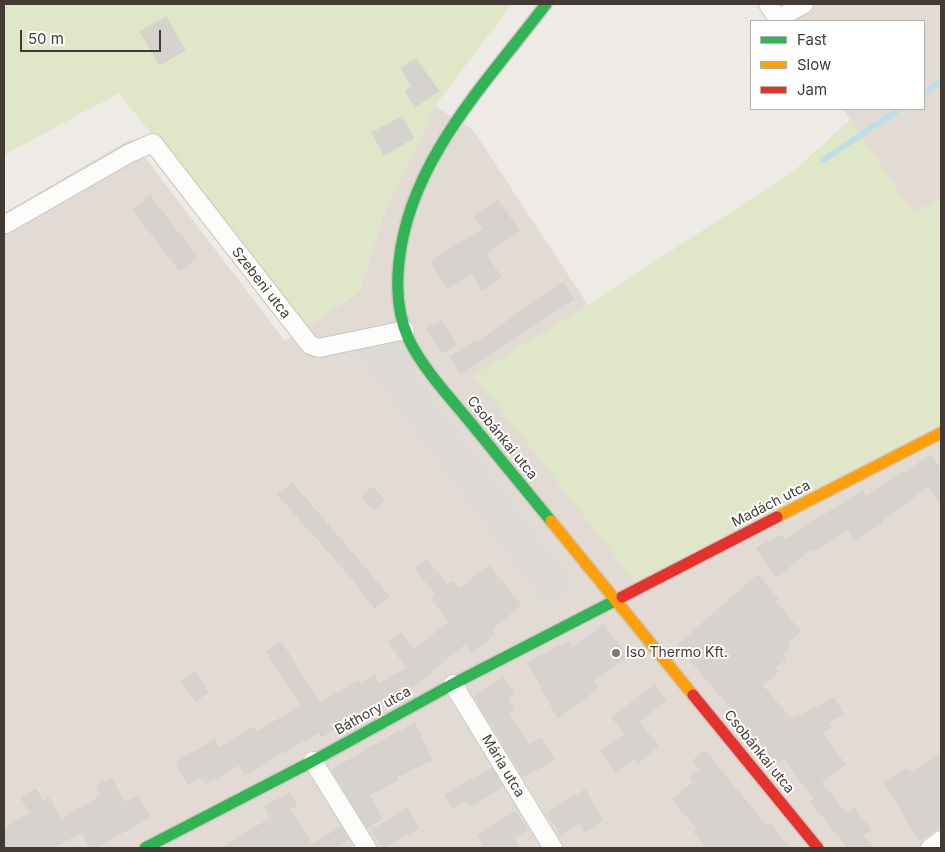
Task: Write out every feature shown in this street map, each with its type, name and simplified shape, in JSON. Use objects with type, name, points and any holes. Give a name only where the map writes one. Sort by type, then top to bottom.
[{"type":"main road","name":"Csobánkai utca","points":[[546,4],[462,114],[433,157],[411,202],[401,236],[397,268],[398,299],[405,330],[427,367],[452,400],[818,848]]},
{"type":"main road","name":"Madách utca","points":[[615,600],[941,433]]},
{"type":"main road","name":"Báthory utca","points":[[145,848],[615,600]]},
{"type":"street","points":[[768,4],[776,16],[781,17],[804,4]]},
{"type":"street","name":"Szebeni utca","points":[[6,224],[130,153],[153,143],[310,345],[319,348],[405,330]]},
{"type":"street","name":"Mária utca","points":[[453,684],[553,848]]},
{"type":"street","points":[[313,761],[368,848]]},
{"type":"street","points":[[930,848],[941,840]]},
{"type":"shaded area","points":[[775,4],[941,4],[941,848],[4,848],[4,213],[131,139],[285,341],[359,292],[385,211],[435,106],[473,130],[588,305],[793,172],[850,120],[844,110],[925,110],[925,20],[785,20]]},
{"type":"shaded area","points":[[395,332],[418,379],[570,576],[567,592],[551,604],[539,600],[345,342]]},
{"type":"green space","points":[[4,4],[512,4],[435,106],[385,211],[359,292],[304,329],[119,93],[4,155]]},
{"type":"green space","points":[[850,120],[913,213],[941,197],[941,425],[636,583],[474,375],[588,305],[793,172]]},
{"type":"building","points":[[166,17],[185,50],[160,65],[140,32]]},
{"type":"building","points":[[416,59],[439,91],[415,107],[405,91],[412,86],[401,69]]},
{"type":"building","points":[[402,117],[414,138],[384,155],[372,133]]},
{"type":"building","points":[[150,196],[197,257],[180,271],[133,210]]},
{"type":"building","points":[[498,200],[519,231],[486,254],[501,277],[482,290],[471,273],[447,288],[431,261],[483,229],[475,216]]},
{"type":"building","points":[[563,283],[574,299],[460,373],[450,357],[474,341],[475,343]]},
{"type":"building","points":[[441,321],[456,345],[442,353],[427,329]]},
{"type":"building","points":[[931,455],[941,471],[941,505],[929,486],[855,540],[848,529],[812,552],[810,549],[777,577],[756,548],[781,535],[785,540],[862,491],[866,497],[903,471],[904,473]]},
{"type":"building","points":[[292,483],[389,597],[375,608],[344,569],[278,495]]},
{"type":"building","points":[[373,487],[385,500],[374,510],[362,497]]},
{"type":"building","points":[[427,560],[447,585],[453,581],[459,589],[489,566],[521,605],[491,630],[495,634],[472,652],[466,643],[430,672],[431,674],[393,699],[344,720],[345,723],[321,737],[319,732],[245,775],[239,765],[206,784],[202,777],[188,784],[176,762],[215,740],[219,749],[254,727],[257,732],[302,705],[267,652],[281,642],[320,703],[358,681],[360,683],[375,676],[378,685],[407,668],[388,642],[401,633],[414,650],[449,622],[431,598],[435,594],[416,569]]},
{"type":"building","points":[[758,575],[778,599],[775,601],[800,631],[787,643],[790,647],[782,654],[786,659],[774,668],[778,672],[762,685],[792,720],[834,698],[843,714],[828,722],[831,728],[821,733],[845,764],[821,782],[846,814],[854,808],[871,830],[863,836],[873,848],[848,848],[811,802],[814,799],[784,758],[777,763],[678,645]]},
{"type":"building","points":[[604,625],[627,656],[593,681],[598,688],[558,718],[528,662],[569,641],[573,648]]},
{"type":"building","points":[[195,672],[208,692],[196,701],[182,681]]},
{"type":"building","points":[[504,678],[514,694],[507,698],[514,710],[509,713],[528,745],[541,738],[554,760],[523,777],[474,696]]},
{"type":"building","points":[[655,686],[666,701],[639,721],[658,747],[637,762],[634,758],[616,772],[601,751],[625,735],[612,717]]},
{"type":"building","points":[[415,724],[432,760],[396,777],[398,780],[369,795],[382,819],[367,828],[332,770],[392,735]]},
{"type":"building","points":[[705,751],[767,827],[770,824],[790,848],[707,848],[694,832],[697,829],[672,799],[694,782],[690,777],[700,769],[693,761]]},
{"type":"building","points":[[941,754],[941,826],[919,840],[885,783],[907,769],[910,773]]},
{"type":"building","points":[[492,768],[503,787],[469,806],[466,801],[453,808],[445,795]]},
{"type":"building","points":[[111,778],[125,803],[137,796],[150,817],[94,848],[91,848],[81,832],[52,848],[4,848],[4,829],[30,813],[21,798],[36,789],[43,802],[49,798],[61,820],[102,795],[97,786]]},
{"type":"building","points":[[585,790],[603,820],[585,831],[580,823],[560,834],[548,813]]},
{"type":"building","points":[[290,793],[297,805],[290,809],[312,845],[341,827],[349,839],[334,848],[221,848],[271,818],[265,807]]},
{"type":"building","points":[[408,809],[419,828],[383,848],[372,830]]},
{"type":"building","points":[[516,812],[527,830],[513,838],[519,848],[485,848],[478,835]]},
{"type":"waterway","points":[[925,92],[941,81]]},
{"type":"waterway","points":[[823,160],[898,110]]},
{"type":"traffic: fast","points":[[546,4],[476,93],[434,157],[418,190],[406,225],[399,262],[398,282],[402,321],[409,340],[421,360],[442,389],[551,521]]},
{"type":"traffic: fast","points":[[145,848],[313,761],[453,684],[622,597]]},
{"type":"traffic: slow","points":[[777,517],[941,433]]},
{"type":"traffic: slow","points":[[551,521],[693,695]]},
{"type":"traffic: jam","points":[[622,597],[777,517]]},
{"type":"traffic: jam","points":[[693,695],[818,848]]},
{"type":"place","name":"Iso Thermo Kft.","points":[[616,653]]}]
